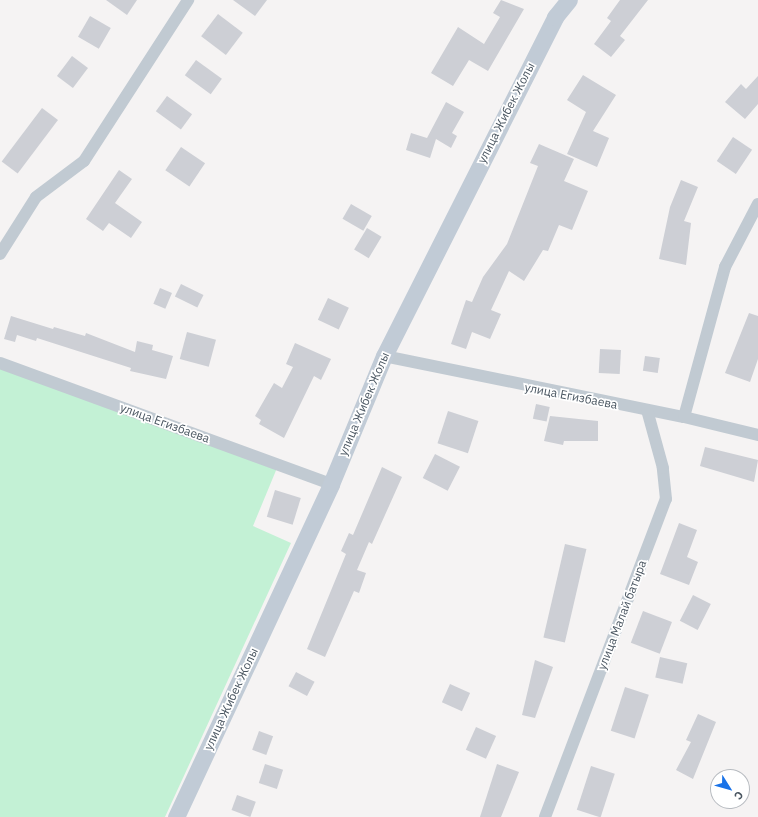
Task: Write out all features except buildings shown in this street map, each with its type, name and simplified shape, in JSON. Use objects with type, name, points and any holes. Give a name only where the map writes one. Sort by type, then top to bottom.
[{"type":"main road","name":"улица Жибек Жолы","points":[[176,817],[331,484],[384,356],[555,17],[569,0]]},
{"type":"street","points":[[0,254],[36,197],[84,161],[188,0]]},
{"type":"street","points":[[684,417],[725,267],[758,204]]},
{"type":"street","name":"улица Егизбаева","points":[[384,356],[684,417],[758,436]]},
{"type":"street","name":"улица Егизбаева","points":[[0,363],[331,484]]},
{"type":"street","name":"улица Малай батыра","points":[[545,817],[666,499],[663,468],[647,410]]},
{"type":"green space","points":[[0,364],[277,468],[253,526],[291,543],[165,817],[0,817]]}]
